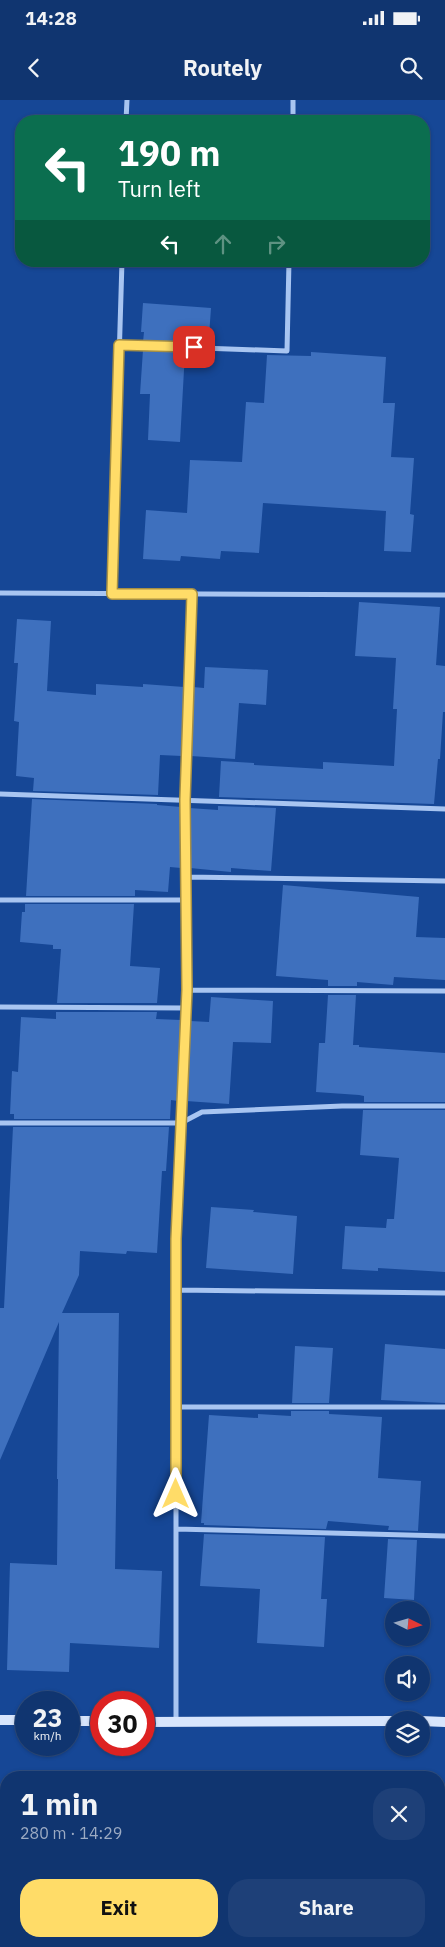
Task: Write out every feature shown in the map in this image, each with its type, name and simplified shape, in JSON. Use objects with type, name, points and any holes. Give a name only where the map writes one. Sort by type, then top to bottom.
[{"type":"street","points":[[126,115],[127,100]]},
{"type":"street","points":[[293,100],[293,115]]},
{"type":"street","points":[[112,594],[122,267]]},
{"type":"street","points":[[119,345],[287,350],[289,267]]},
{"type":"street","points":[[0,593],[445,595]]},
{"type":"street","points":[[176,1722],[176,1239],[187,990],[185,800],[192,594]]},
{"type":"street","points":[[0,794],[445,809]]},
{"type":"street","points":[[185,877],[445,881]]},
{"type":"street","points":[[0,900],[185,900]]},
{"type":"street","points":[[187,990],[445,991]]},
{"type":"street","points":[[0,1007],[186,1008]]},
{"type":"street","points":[[0,1123],[181,1123],[202,1112],[342,1106],[445,1106]]},
{"type":"street","points":[[176,1290],[445,1293]]},
{"type":"street","points":[[177,1407],[445,1407]]},
{"type":"street","points":[[176,1529],[445,1536]]},
{"type":"street","points":[[0,1720],[15,1720]]},
{"type":"street","points":[[155,1722],[385,1721]]},
{"type":"street","points":[[430,1722],[445,1722]]},
{"type":"building","points":[[143,303],[211,308],[209,336],[187,335],[186,343],[143,342],[144,332],[141,332]]},
{"type":"building","points":[[143,350],[185,352],[180,442],[148,440],[150,394],[140,394]]},
{"type":"building","points":[[311,352],[386,357],[383,403],[395,403],[391,457],[414,458],[410,514],[414,515],[411,552],[384,551],[386,511],[263,503],[259,553],[221,551],[220,559],[181,556],[180,561],[143,559],[146,510],[187,513],[190,460],[242,462],[246,402],[264,403],[267,355],[311,356]]},
{"type":"building","points":[[359,602],[440,607],[436,665],[445,666],[445,712],[443,712],[440,759],[438,759],[434,804],[219,797],[221,761],[323,769],[323,762],[394,766],[397,709],[393,709],[396,658],[355,656]]},
{"type":"building","points":[[17,619],[51,621],[47,691],[96,695],[96,684],[143,687],[143,684],[184,687],[182,756],[160,755],[158,795],[33,791],[34,778],[16,776],[19,722],[14,721],[18,663],[14,663]]},
{"type":"building","points":[[205,667],[268,670],[266,705],[239,703],[235,759],[191,756],[193,687],[204,688]]},
{"type":"building","points":[[32,799],[157,804],[181,807],[181,868],[170,867],[168,892],[135,890],[135,896],[26,896]]},
{"type":"building","points":[[218,806],[276,808],[271,871],[231,868],[231,872],[190,868],[189,808],[218,810]]},
{"type":"building","points":[[283,885],[419,897],[416,937],[445,938],[445,980],[394,977],[393,985],[357,982],[357,986],[328,986],[328,980],[276,976]]},
{"type":"building","points":[[25,904],[134,904],[130,966],[160,968],[157,1003],[57,1003],[61,949],[53,949],[53,945],[20,942],[22,912],[25,912]]},
{"type":"building","points":[[328,995],[356,995],[353,1045],[445,1053],[445,1102],[364,1102],[364,1096],[316,1092],[319,1043],[325,1043]]},
{"type":"building","points":[[211,997],[273,1001],[271,1043],[233,1042],[229,1104],[186,1101],[190,1021],[209,1022]]},
{"type":"building","points":[[56,1012],[157,1012],[156,1019],[181,1020],[178,1101],[171,1100],[170,1119],[14,1119],[14,1114],[10,1114],[12,1071],[18,1072],[21,1017],[56,1019]]},
{"type":"building","points":[[363,1110],[445,1110],[445,1272],[378,1268],[378,1271],[342,1269],[345,1226],[386,1228],[387,1219],[394,1219],[399,1158],[360,1155]]},
{"type":"building","points":[[13,1127],[169,1127],[166,1171],[162,1171],[157,1253],[127,1251],[126,1254],[80,1251],[79,1275],[62,1313],[119,1313],[115,1569],[162,1571],[159,1648],[70,1643],[69,1672],[7,1670],[10,1563],[57,1565],[58,1479],[59,1322],[0,1460],[0,1308],[4,1308]]},
{"type":"building","points":[[211,1207],[297,1216],[293,1274],[206,1268]]},
{"type":"building","points":[[385,1344],[445,1349],[445,1403],[381,1400]]},
{"type":"building","points":[[295,1346],[333,1348],[329,1403],[292,1403]]},
{"type":"building","points":[[291,1411],[329,1411],[329,1414],[382,1417],[378,1478],[421,1481],[418,1531],[388,1530],[389,1526],[328,1521],[326,1529],[204,1525],[204,1523],[201,1523],[209,1415],[258,1418],[258,1414],[291,1416]]},
{"type":"building","points":[[204,1534],[325,1537],[321,1599],[327,1599],[324,1647],[257,1643],[260,1589],[200,1586]]},
{"type":"building","points":[[388,1539],[417,1540],[414,1600],[384,1598]]},
{"type":"route","points":[[176,1494],[176,1239],[187,990],[185,800],[192,594],[112,594],[119,345],[194,347]]}]
